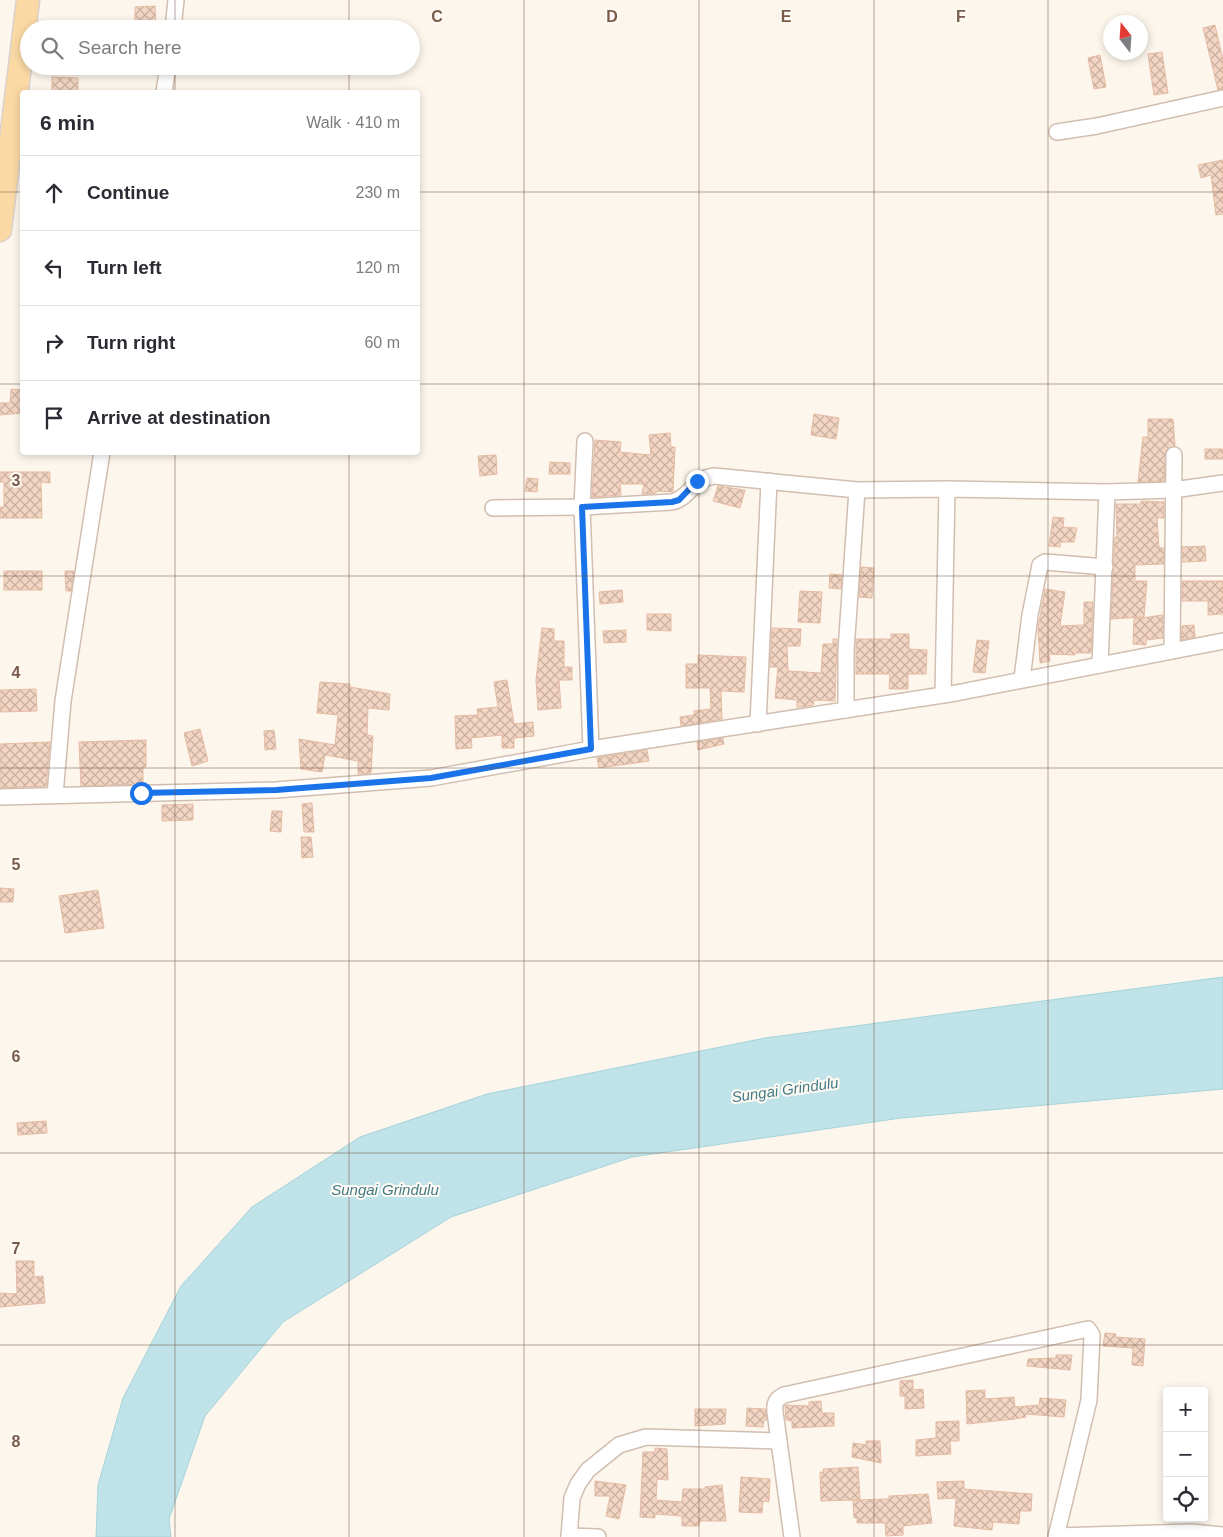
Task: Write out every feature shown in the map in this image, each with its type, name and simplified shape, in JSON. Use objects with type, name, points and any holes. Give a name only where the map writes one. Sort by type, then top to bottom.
[{"type":"main road","points":[[24,20],[28,0]]},
{"type":"main road","points":[[0,230],[7,114],[20,43]]},
{"type":"street","points":[[174,20],[176,0]]},
{"type":"street","points":[[164,90],[167,75]]},
{"type":"street","points":[[1057,132],[1097,126],[1223,98]]},
{"type":"street","points":[[586,441],[582,507],[591,749]]},
{"type":"street","points":[[54,796],[63,701],[102,455]]},
{"type":"street","points":[[1172,651],[1174,455]]},
{"type":"street","points":[[493,508],[582,507],[679,500],[697,481],[704,478],[731,477],[857,490],[947,489],[1107,492],[1173,490],[1223,483]]},
{"type":"street","points":[[758,724],[769,481]]},
{"type":"street","points":[[943,695],[947,489]]},
{"type":"street","points":[[846,710],[846,651],[857,490]]},
{"type":"street","points":[[1100,665],[1107,492]]},
{"type":"street","points":[[1022,678],[1030,615],[1040,565],[1045,562],[1105,567]]},
{"type":"street","points":[[0,797],[276,790],[431,778],[591,749],[943,695],[1022,678],[1223,641]]},
{"type":"street","points":[[792,1537],[774,1406],[776,1400],[784,1395],[1088,1329],[1092,1335],[1089,1400],[1056,1536],[1191,1532],[1223,1535]]},
{"type":"street","points":[[598,1537],[569,1536],[572,1498],[578,1484],[588,1470],[619,1445],[646,1437],[779,1441]]},
{"type":"water","name":"Sungai Grindulu","points":[[1223,977],[1223,1089],[901,1118],[632,1157],[451,1217],[283,1322],[205,1416],[169,1519],[171,1537],[96,1537],[98,1485],[123,1398],[181,1286],[252,1207],[360,1137],[487,1094],[765,1038]]},
{"type":"building","points":[[155,6],[156,20],[135,20],[135,7]]},
{"type":"building","points":[[1215,25],[1223,60],[1223,89],[1218,90],[1203,28]]},
{"type":"building","points":[[1162,52],[1168,93],[1154,95],[1148,54]]},
{"type":"building","points":[[1100,55],[1106,87],[1094,89],[1088,58]]},
{"type":"building","points":[[52,77],[78,78],[78,90],[52,90]]},
{"type":"building","points":[[1223,160],[1223,214],[1216,215],[1211,175],[1201,178],[1198,165]]},
{"type":"building","points":[[11,389],[20,390],[20,413],[0,415],[0,403],[10,403]]},
{"type":"building","points":[[814,414],[839,418],[836,439],[811,435]]},
{"type":"building","points":[[1148,419],[1173,419],[1175,446],[1166,451],[1164,481],[1138,482],[1143,437],[1148,437]]},
{"type":"building","points":[[670,433],[671,447],[675,447],[673,492],[657,491],[656,493],[642,494],[644,484],[620,484],[621,495],[592,497],[595,440],[621,442],[620,452],[651,455],[649,435]]},
{"type":"building","points":[[1205,449],[1223,449],[1223,459],[1205,459]]},
{"type":"building","points":[[496,455],[497,474],[480,476],[478,456]]},
{"type":"building","points":[[550,462],[570,463],[570,474],[549,474]]},
{"type":"building","points":[[0,472],[50,472],[50,483],[41,482],[42,518],[0,518],[0,507],[4,507],[4,482],[0,482]]},
{"type":"building","points":[[527,478],[538,479],[537,492],[525,491]]},
{"type":"building","points":[[718,486],[745,490],[740,508],[713,501]]},
{"type":"building","points":[[1141,501],[1164,502],[1164,518],[1157,518],[1159,548],[1164,548],[1164,564],[1135,565],[1135,581],[1147,581],[1144,617],[1111,619],[1115,537],[1117,537],[1116,504],[1141,504]]},
{"type":"building","points":[[1053,517],[1064,518],[1063,527],[1077,528],[1074,542],[1061,542],[1060,547],[1049,546]]},
{"type":"building","points":[[1205,546],[1206,561],[1182,562],[1182,547]]},
{"type":"building","points":[[861,567],[874,568],[872,598],[859,597]]},
{"type":"building","points":[[4,571],[42,571],[42,590],[4,590]]},
{"type":"building","points":[[65,571],[74,571],[71,591],[66,591]]},
{"type":"building","points":[[830,574],[842,575],[841,589],[829,588]]},
{"type":"building","points":[[1182,581],[1223,581],[1223,614],[1208,615],[1208,601],[1182,601]]},
{"type":"building","points":[[1045,589],[1065,592],[1060,626],[1084,625],[1084,602],[1093,602],[1091,653],[1075,653],[1075,655],[1049,654],[1050,661],[1040,663],[1038,628]]},
{"type":"building","points":[[622,590],[623,602],[600,604],[599,592]]},
{"type":"building","points":[[800,591],[822,592],[820,623],[798,622]]},
{"type":"building","points":[[647,614],[671,614],[671,631],[647,630]]},
{"type":"building","points":[[1163,615],[1163,638],[1146,640],[1146,645],[1133,644],[1134,619]]},
{"type":"building","points":[[1194,625],[1195,637],[1181,640],[1182,626]]},
{"type":"building","points":[[542,628],[554,629],[554,641],[564,641],[564,667],[572,667],[572,680],[559,680],[561,708],[538,710],[536,680]]},
{"type":"building","points":[[772,628],[801,629],[800,646],[787,646],[788,671],[821,673],[823,644],[833,644],[833,639],[837,639],[835,701],[814,700],[813,705],[797,707],[797,700],[775,698],[778,667],[770,667]]},
{"type":"building","points":[[626,630],[626,642],[604,643],[603,631]]},
{"type":"building","points":[[891,634],[909,634],[909,649],[927,650],[926,674],[908,674],[908,689],[889,689],[890,674],[856,674],[856,639],[891,639]]},
{"type":"building","points":[[977,640],[989,641],[985,673],[973,672]]},
{"type":"building","points":[[698,655],[746,657],[744,692],[721,691],[722,719],[681,726],[680,717],[694,715],[694,711],[711,709],[710,688],[686,688],[686,664],[698,664]]},
{"type":"building","points":[[507,680],[514,724],[533,722],[534,736],[514,738],[514,748],[502,748],[502,735],[471,738],[472,748],[456,749],[455,716],[478,715],[477,709],[498,707],[494,682]]},
{"type":"building","points":[[320,682],[350,684],[350,687],[390,694],[389,710],[368,708],[367,735],[373,736],[371,773],[358,774],[358,761],[325,755],[322,772],[301,769],[299,739],[335,745],[338,715],[317,713]]},
{"type":"building","points":[[36,689],[37,711],[0,712],[0,690]]},
{"type":"building","points":[[200,729],[208,761],[192,766],[184,733]]},
{"type":"building","points":[[274,730],[276,749],[265,750],[264,731]]},
{"type":"building","points":[[723,738],[724,744],[698,750],[697,742]]},
{"type":"building","points":[[146,740],[146,767],[143,767],[143,784],[81,786],[79,742]]},
{"type":"building","points":[[50,742],[46,786],[0,788],[0,744]]},
{"type":"building","points":[[647,750],[649,761],[599,768],[597,758]]},
{"type":"building","points":[[312,803],[314,832],[304,832],[302,804]]},
{"type":"building","points":[[193,804],[193,820],[162,821],[162,805]]},
{"type":"building","points":[[272,811],[282,811],[281,832],[270,831]]},
{"type":"building","points":[[301,837],[311,837],[313,857],[302,858]]},
{"type":"building","points":[[0,888],[14,889],[13,902],[0,902]]},
{"type":"building","points":[[98,890],[104,928],[65,933],[59,896]]},
{"type":"building","points":[[46,1121],[47,1133],[18,1135],[17,1123]]},
{"type":"building","points":[[16,1261],[34,1261],[34,1277],[43,1276],[45,1303],[0,1307],[0,1293],[17,1294]]},
{"type":"building","points":[[1105,1333],[1116,1334],[1115,1337],[1145,1339],[1143,1366],[1132,1365],[1133,1348],[1103,1346]]},
{"type":"building","points":[[1056,1355],[1072,1355],[1070,1370],[1027,1366],[1028,1359],[1056,1358]]},
{"type":"building","points":[[913,1380],[913,1390],[923,1389],[924,1408],[905,1409],[905,1396],[900,1396],[900,1381]]},
{"type":"building","points":[[985,1390],[985,1399],[1014,1397],[1015,1407],[1039,1405],[1040,1398],[1066,1400],[1064,1417],[1025,1414],[1026,1417],[1015,1419],[967,1424],[966,1391]]},
{"type":"building","points":[[821,1401],[822,1413],[834,1413],[834,1426],[792,1428],[792,1421],[786,1420],[785,1405],[809,1406],[809,1402]]},
{"type":"building","points":[[747,1408],[765,1409],[767,1420],[764,1420],[763,1427],[746,1426]]},
{"type":"building","points":[[695,1409],[726,1409],[725,1424],[695,1426]]},
{"type":"building","points":[[959,1421],[959,1441],[950,1441],[951,1454],[916,1456],[916,1440],[936,1438],[936,1422]]},
{"type":"building","points":[[866,1441],[880,1441],[881,1463],[852,1457],[853,1443],[866,1445]]},
{"type":"building","points":[[655,1448],[667,1449],[668,1480],[657,1479],[656,1500],[682,1502],[683,1489],[705,1489],[705,1487],[722,1485],[726,1521],[700,1521],[699,1526],[682,1526],[682,1516],[655,1514],[655,1518],[640,1517],[643,1452],[655,1452]]},
{"type":"building","points":[[858,1467],[860,1499],[854,1500],[889,1499],[889,1496],[928,1494],[932,1523],[903,1526],[903,1535],[886,1536],[885,1523],[857,1523],[857,1518],[854,1518],[853,1500],[821,1501],[820,1472],[824,1472],[823,1469]]},
{"type":"building","points":[[741,1477],[770,1479],[769,1502],[763,1501],[762,1513],[739,1512]]},
{"type":"building","points":[[595,1481],[626,1485],[619,1519],[606,1516],[610,1496],[595,1496]]},
{"type":"building","points":[[964,1481],[964,1489],[1032,1494],[1031,1511],[1020,1511],[1019,1524],[993,1522],[992,1530],[954,1526],[956,1498],[938,1499],[937,1482]]},
{"type":"route","points":[[141,793],[276,790],[431,778],[591,749],[582,507],[672,502],[679,500],[697,481]]}]
